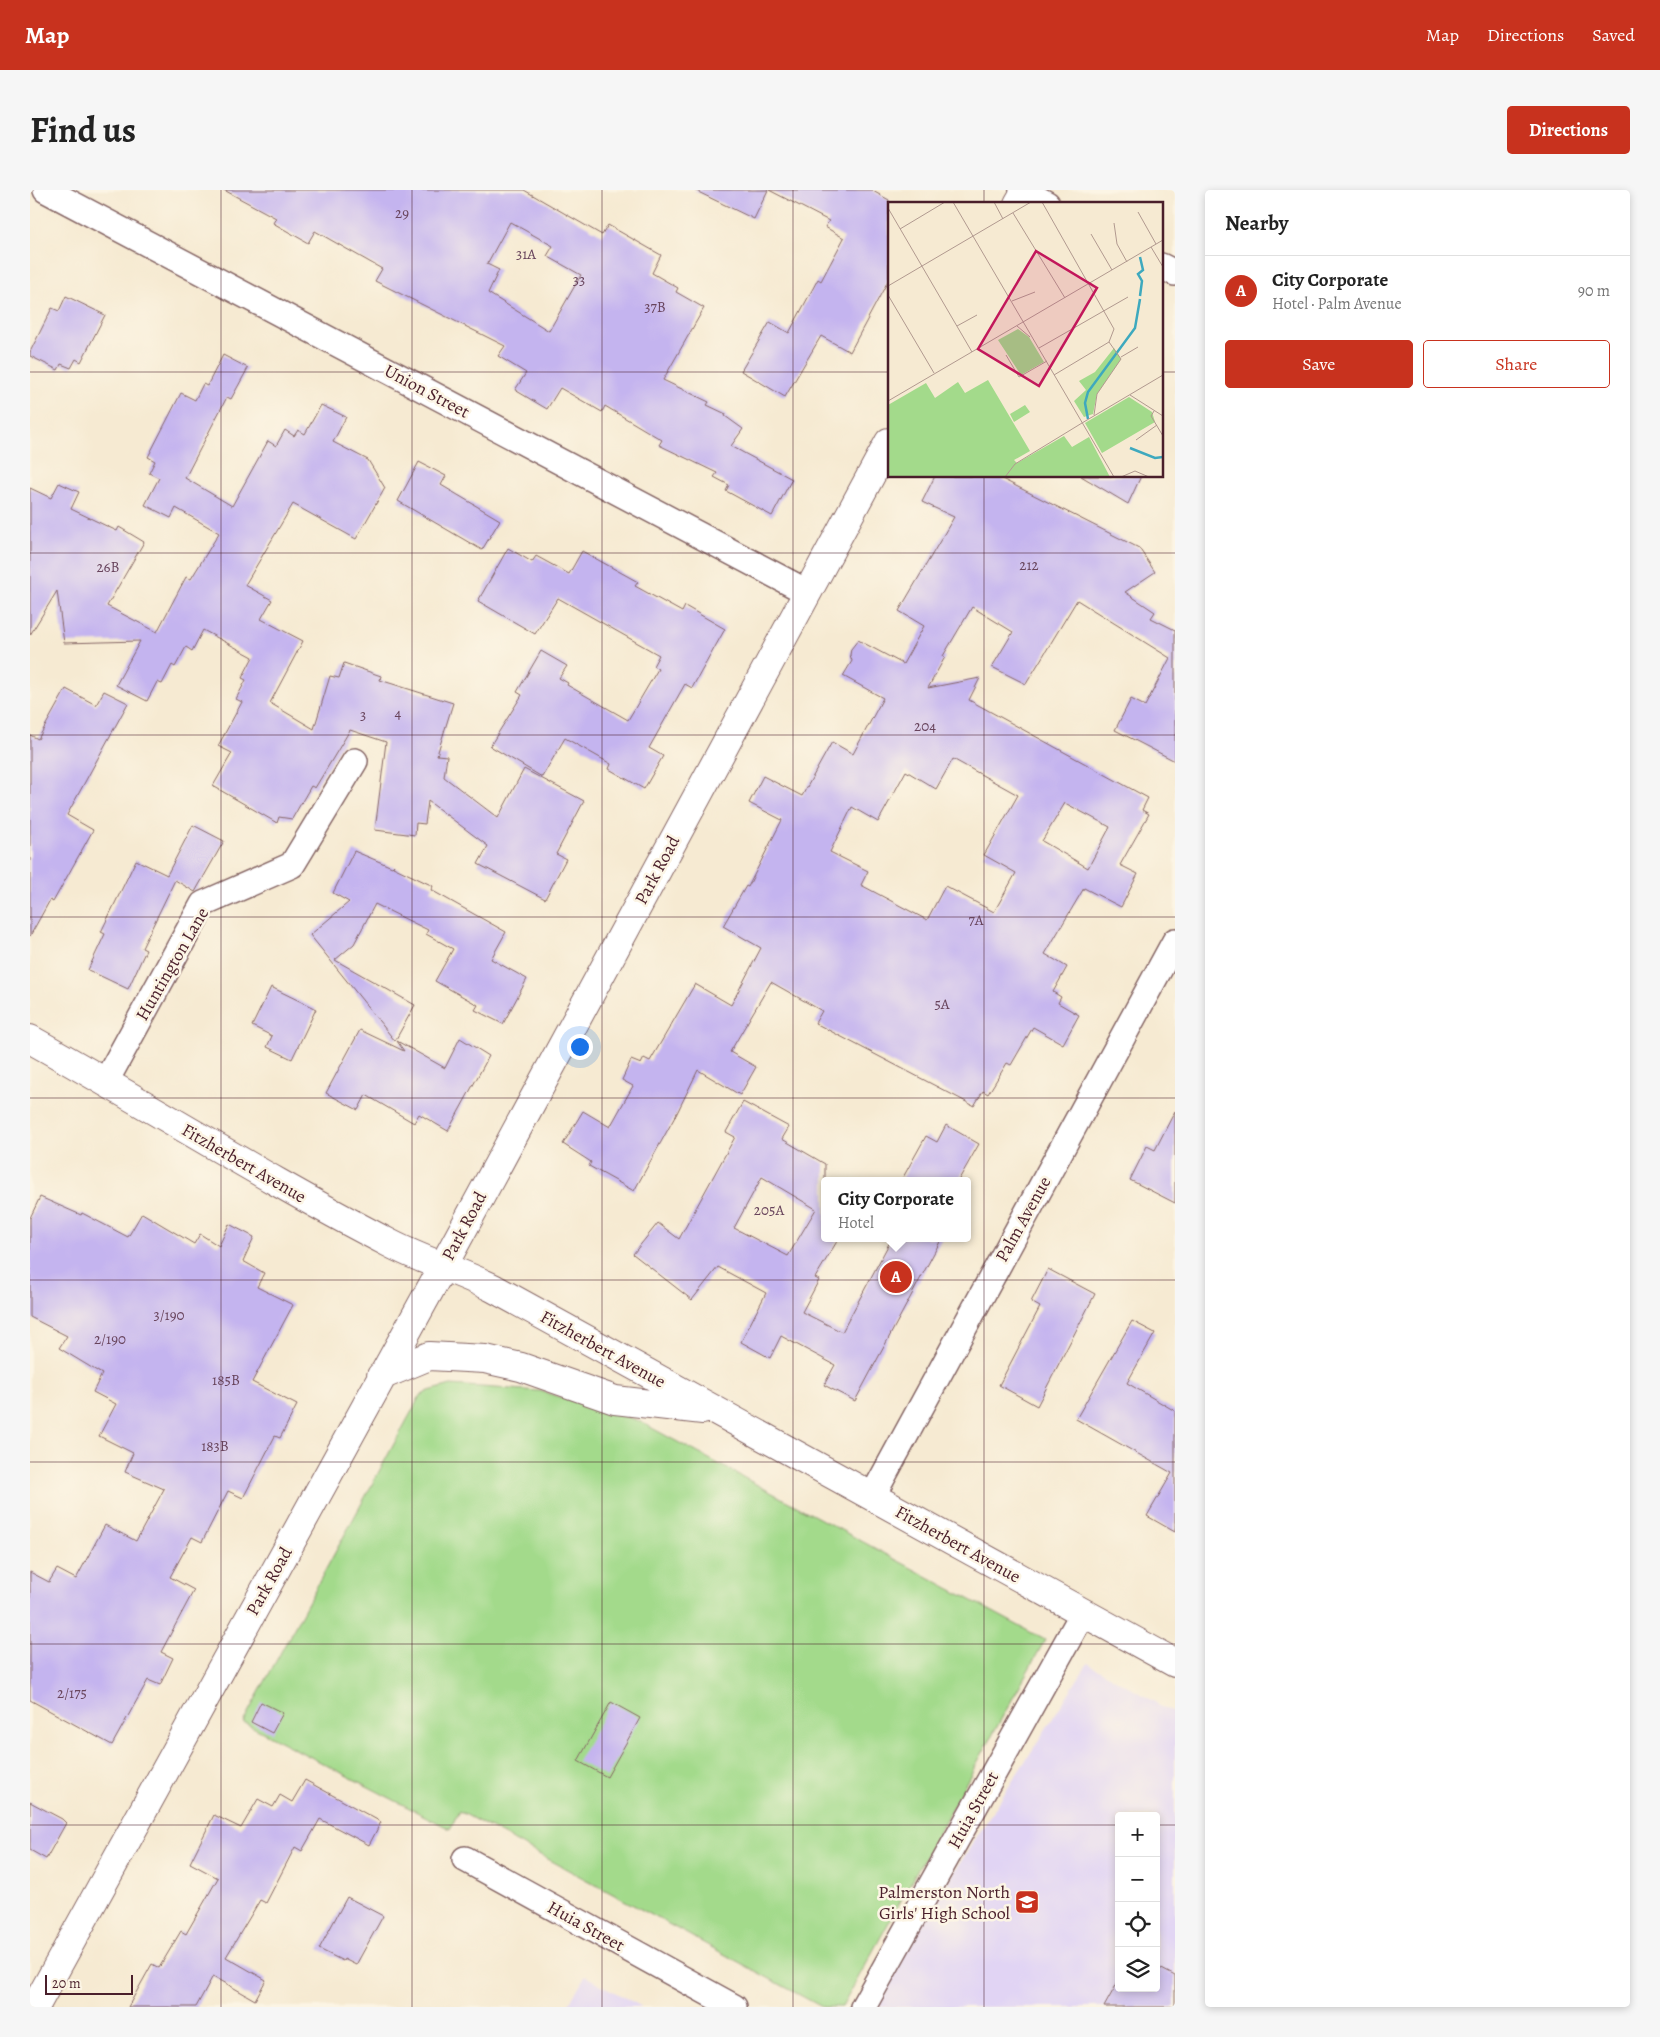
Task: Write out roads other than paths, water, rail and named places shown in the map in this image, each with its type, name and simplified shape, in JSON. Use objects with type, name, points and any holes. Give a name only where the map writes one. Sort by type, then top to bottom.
[{"type":"main road","name":"Park Road","points":[[35,2007],[442,1268],[888,444]]},
{"type":"main road","name":"Fitzherbert Avenue","points":[[30,1039],[106,1081],[265,1176],[390,1244],[442,1268],[476,1279],[493,1288],[1175,1663]]},
{"type":"main road","points":[[381,1376],[429,1356],[477,1358],[521,1367],[615,1400],[718,1412]]},
{"type":"street","name":"Union Street","points":[[46,190],[807,592]]},
{"type":"street","points":[[1162,266],[1175,273]]},
{"type":"street","name":"Huntington Lane","points":[[106,1081],[203,904],[292,865],[355,761]]},
{"type":"street","name":"Palm Avenue","points":[[872,1497],[1175,941]]},
{"type":"street","name":"Huia Street","points":[[863,2007],[1083,1613]]},
{"type":"street","name":"Huia Street","points":[[465,1859],[734,2007]]},
{"type":"place","name":"City Corporate","points":[[896,1277]]},
{"type":"place","name":"Palmerston North Girls' High School","points":[[1027,1902]]}]
